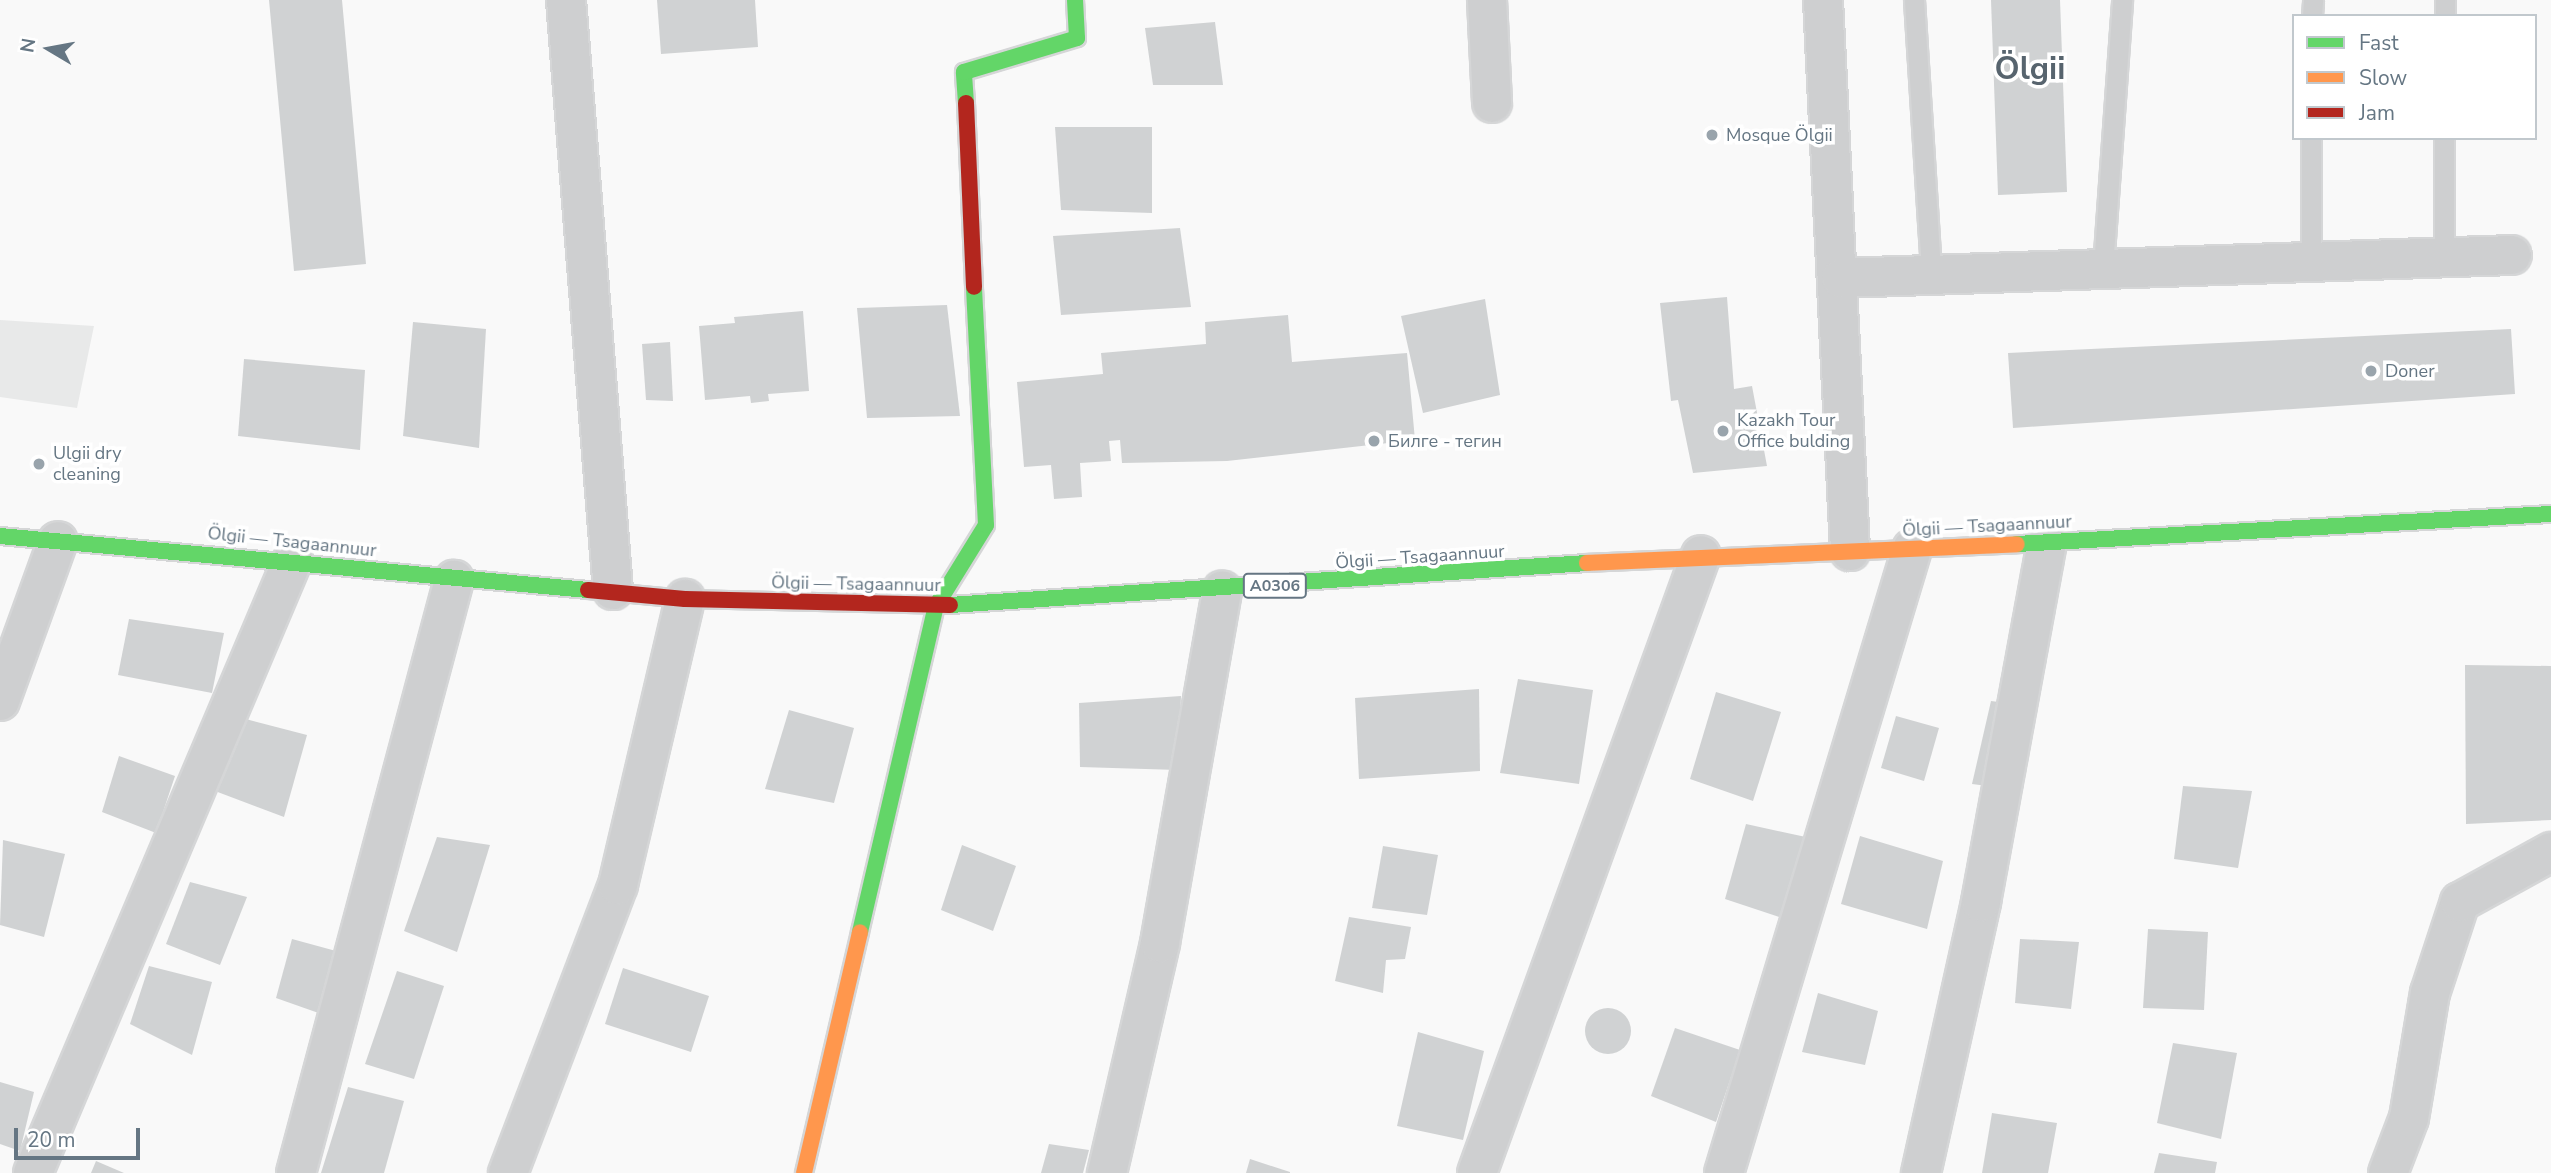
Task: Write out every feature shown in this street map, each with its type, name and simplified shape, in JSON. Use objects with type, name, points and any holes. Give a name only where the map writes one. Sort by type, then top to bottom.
[{"type":"main road","points":[[804,1173],[936,606],[986,526],[964,72],[1077,38],[1075,0]]},
{"type":"main road","name":"Ölgii — Tsagaannuur","points":[[0,536],[293,559],[454,580],[612,590],[685,598],[936,606],[1222,590],[1701,555],[2047,543],[2551,514]]},
{"type":"street","points":[[566,0],[612,590]]},
{"type":"street","points":[[1487,0],[1492,103]]},
{"type":"street","points":[[1823,0],[1841,278],[1850,551]]},
{"type":"street","points":[[1841,278],[2512,255]]},
{"type":"street","points":[[0,701],[58,541]]},
{"type":"street","points":[[1921,1173],[1981,902],[2047,543]]},
{"type":"street","points":[[1724,1173],[1912,549]]},
{"type":"street","points":[[1478,1173],[1701,555]]},
{"type":"street","points":[[33,1173],[293,559]]},
{"type":"street","points":[[296,1173],[454,580]]},
{"type":"street","points":[[1107,1173],[1160,943],[1222,590]]},
{"type":"street","points":[[508,1173],[618,885],[685,598]]},
{"type":"street","points":[[2388,1173],[2409,1118],[2430,993],[2460,902],[2551,852]]},
{"type":"lane","points":[[1914,0],[1931,274]]},
{"type":"lane","points":[[2103,267],[2122,0]]},
{"type":"lane","points":[[2311,140],[2311,261]]},
{"type":"lane","points":[[2444,140],[2444,257]]},
{"type":"shaded area","points":[[0,320],[94,326],[77,408],[0,397]]},
{"type":"building","points":[[269,0],[342,0],[366,264],[294,271]]},
{"type":"building","points":[[657,0],[755,0],[758,47],[661,54]]},
{"type":"building","points":[[1991,0],[2060,0],[2067,192],[1998,195]]},
{"type":"building","points":[[1215,22],[1223,85],[1153,85],[1145,28]]},
{"type":"building","points":[[1055,127],[1152,127],[1152,213],[1061,210]]},
{"type":"building","points":[[1180,228],[1191,307],[1061,315],[1053,236]]},
{"type":"building","points":[[1727,297],[1734,389],[1752,386],[1767,466],[1693,473],[1678,400],[1671,401],[1660,303]]},
{"type":"building","points":[[1485,299],[1500,395],[1423,413],[1401,316]]},
{"type":"building","points":[[947,305],[960,416],[867,418],[857,308]]},
{"type":"building","points":[[803,311],[809,391],[768,394],[769,401],[751,403],[750,396],[705,400],[699,326],[735,323],[734,317]]},
{"type":"building","points":[[1288,315],[1292,362],[1407,353],[1415,440],[1227,461],[1122,463],[1120,440],[1109,441],[1111,461],[1080,463],[1082,497],[1054,499],[1051,465],[1024,467],[1017,382],[1103,374],[1101,353],[1206,344],[1205,322]]},
{"type":"building","points":[[413,322],[486,329],[479,448],[403,436]]},
{"type":"building","points":[[2511,329],[2515,394],[2013,428],[2008,353]]},
{"type":"building","points":[[670,342],[673,401],[646,400],[642,344]]},
{"type":"building","points":[[244,359],[365,370],[360,450],[238,436]]},
{"type":"building","points":[[129,619],[224,633],[212,693],[118,675]]},
{"type":"building","points":[[2465,665],[2551,666],[2551,820],[2466,824]]},
{"type":"building","points":[[1518,679],[1593,690],[1579,784],[1500,773]]},
{"type":"building","points":[[1479,689],[1480,771],[1359,779],[1355,698]]},
{"type":"building","points":[[1716,692],[1781,712],[1753,801],[1690,779]]},
{"type":"building","points":[[1181,696],[1178,770],[1080,767],[1079,703]]},
{"type":"building","points":[[1991,701],[2006,703],[1995,787],[1972,784]]},
{"type":"building","points":[[789,710],[854,728],[834,803],[765,789]]},
{"type":"building","points":[[1896,716],[1939,728],[1924,781],[1881,768]]},
{"type":"building","points":[[242,718],[307,735],[284,817],[215,791]]},
{"type":"building","points":[[119,756],[175,776],[156,833],[102,812]]},
{"type":"building","points":[[2183,786],[2252,791],[2238,868],[2174,859]]},
{"type":"building","points":[[1746,824],[1815,839],[1785,919],[1725,899]]},
{"type":"building","points":[[1860,836],[1943,861],[1927,929],[1841,904]]},
{"type":"building","points":[[437,837],[490,845],[457,952],[404,931]]},
{"type":"building","points":[[3,840],[65,854],[44,937],[0,925]]},
{"type":"building","points":[[962,845],[1016,866],[993,931],[941,910]]},
{"type":"building","points":[[1383,846],[1438,855],[1427,915],[1372,908]]},
{"type":"building","points":[[190,882],[247,897],[220,965],[166,944]]},
{"type":"building","points":[[1349,917],[1411,927],[1405,959],[1386,960],[1383,993],[1335,981]]},
{"type":"building","points":[[2148,929],[2208,932],[2204,1010],[2143,1008]]},
{"type":"building","points":[[292,939],[347,954],[327,1016],[276,998]]},
{"type":"building","points":[[2020,939],[2079,942],[2071,1009],[2015,1003]]},
{"type":"building","points":[[149,966],[212,982],[192,1055],[130,1024]]},
{"type":"building","points":[[623,968],[709,996],[691,1052],[605,1024]]},
{"type":"building","points":[[397,971],[444,986],[414,1079],[365,1064]]},
{"type":"building","points":[[1818,993],[1878,1011],[1865,1065],[1802,1052]]},
{"type":"building","points":[[1608,1008],[1624,1015],[1631,1031],[1624,1047],[1608,1054],[1592,1047],[1585,1031],[1592,1015]]},
{"type":"building","points":[[1675,1028],[1740,1050],[1716,1122],[1651,1096]]},
{"type":"building","points":[[1418,1032],[1484,1051],[1463,1140],[1397,1126]]},
{"type":"building","points":[[2173,1043],[2237,1053],[2221,1139],[2157,1123]]},
{"type":"building","points":[[0,1082],[34,1092],[20,1151],[0,1144]]},
{"type":"building","points":[[348,1087],[404,1101],[384,1173],[321,1173]]},
{"type":"building","points":[[1992,1113],[2057,1123],[2048,1173],[1982,1173]]},
{"type":"building","points":[[1049,1144],[1089,1150],[1083,1173],[1041,1173]]},
{"type":"building","points":[[2159,1153],[2217,1162],[2215,1173],[2154,1173]]},
{"type":"building","points":[[1250,1159],[1290,1172],[1290,1173],[1246,1173]]},
{"type":"building","points":[[96,1161],[124,1173],[91,1173]]},
{"type":"traffic: fast","points":[[966,103],[964,72],[1077,38],[1075,0]]},
{"type":"traffic: fast","points":[[860,932],[936,606],[986,525],[974,287]]},
{"type":"traffic: fast","points":[[2017,544],[2551,514]]},
{"type":"traffic: fast","points":[[0,536],[588,590]]},
{"type":"traffic: fast","points":[[950,605],[1587,563]]},
{"type":"traffic: slow","points":[[1587,563],[2017,544]]},
{"type":"traffic: slow","points":[[804,1173],[860,932]]},
{"type":"traffic: jam","points":[[966,103],[974,287]]},
{"type":"traffic: jam","points":[[588,590],[685,599],[950,605]]},
{"type":"place","name":"Mosque Ölgii","points":[[1712,135]]},
{"type":"place","name":"Doner","points":[[2371,371]]},
{"type":"place","name":"Kazakh Tour Office bulding","points":[[1723,431]]},
{"type":"place","name":"Билге - тегин","points":[[1374,441]]},
{"type":"place","name":"Ulgii dry cleaning","points":[[39,464]]},
{"type":"district","name":"Ölgii","points":[[2030,69]]}]
